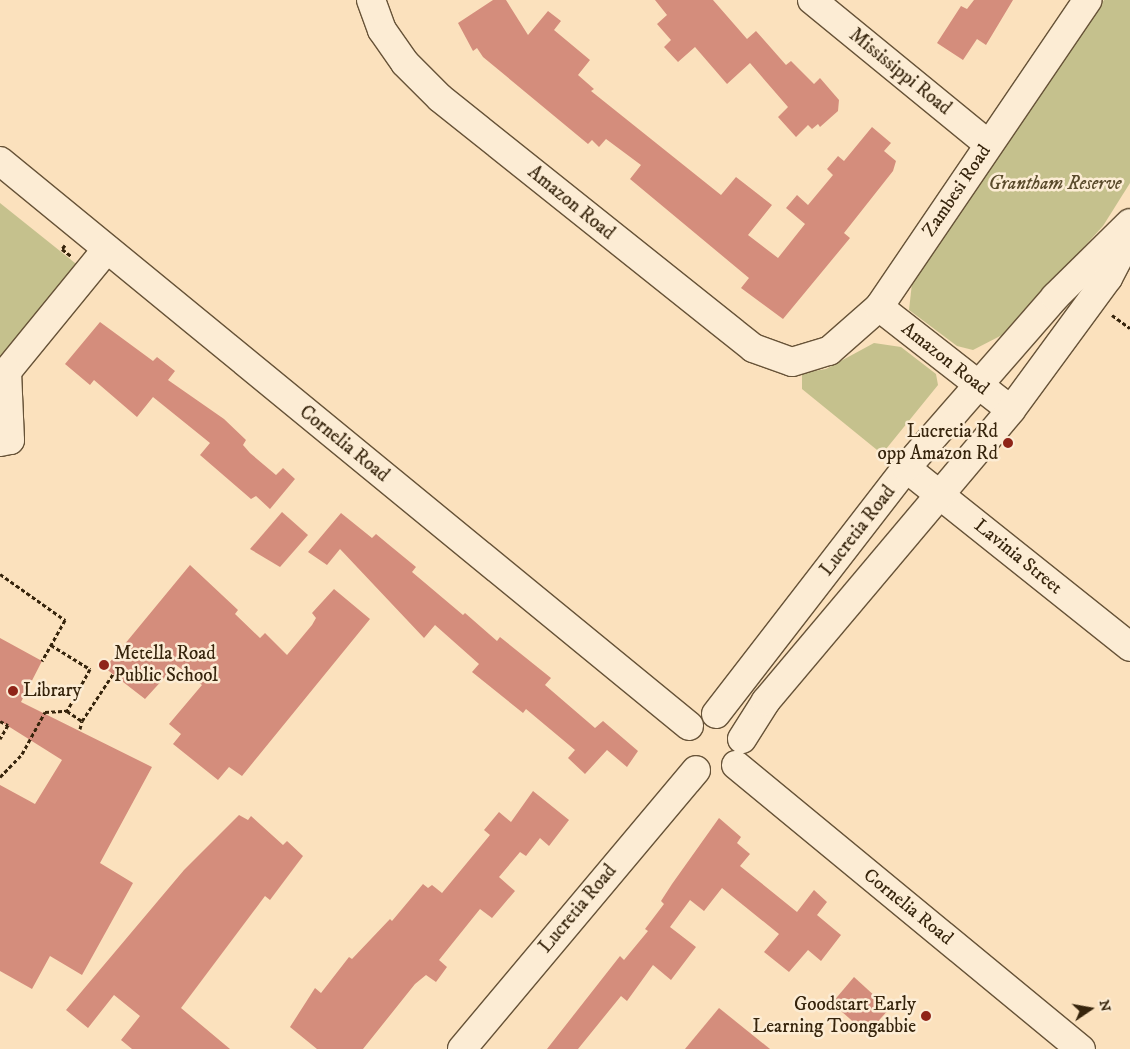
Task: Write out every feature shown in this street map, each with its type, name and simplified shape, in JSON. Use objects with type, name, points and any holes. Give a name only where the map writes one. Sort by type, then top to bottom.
[{"type":"street","name":"Amazon Road","points":[[371,0],[382,30],[405,63],[440,98],[753,348],[775,358],[807,361]]},
{"type":"street","name":"Mississippi Road","points":[[812,0],[988,144]]},
{"type":"street","name":"Zambesi Road","points":[[807,361],[846,339],[880,307],[988,144],[1088,0]]},
{"type":"street","name":"Cornelia Road","points":[[0,161],[689,726]]},
{"type":"street","name":"Lucretia Road","points":[[716,714],[906,468],[979,387],[1055,297],[1130,223]]},
{"type":"street","name":"Lucretia Road","points":[[739,752],[766,702],[942,496],[1011,410],[1108,278],[1130,236]]},
{"type":"street","points":[[0,442],[10,440],[4,375],[107,249]]},
{"type":"street","name":"Amazon Road","points":[[880,307],[979,387],[1011,410]]},
{"type":"street","name":"Lavinia Street","points":[[906,468],[1130,647]]},
{"type":"street","points":[[716,714],[735,724],[739,752],[716,774],[696,770],[684,753],[683,742],[689,726],[701,717],[716,714]]},
{"type":"street","name":"Cornelia Road","points":[[739,752],[1081,1049]]},
{"type":"street","name":"Lucretia Road","points":[[462,1049],[696,770]]},
{"type":"path","points":[[1112,315],[1130,328]]},
{"type":"path","points":[[0,574],[65,620],[42,661]]},
{"type":"path","points":[[51,645],[90,669],[67,711]]},
{"type":"path","points":[[80,729],[82,721],[113,674]]},
{"type":"path","points":[[0,777],[22,754],[45,712],[67,711],[82,721]]},
{"type":"path","points":[[0,721],[8,725],[0,738]]},
{"type":"green space","name":"Grantham Reserve","points":[[1104,0],[1130,0],[1130,183],[1103,226],[1006,333],[973,350],[957,346],[909,310],[912,283]]},
{"type":"green space","points":[[0,203],[80,267],[0,358]]},
{"type":"green space","points":[[874,343],[901,347],[936,374],[938,385],[882,454],[802,389],[802,373],[826,369]]},
{"type":"building","points":[[493,0],[506,0],[528,35],[548,11],[561,21],[554,30],[590,60],[578,75],[594,89],[591,91],[721,195],[736,177],[772,205],[748,235],[778,258],[805,224],[786,208],[797,195],[808,205],[833,175],[827,169],[838,156],[844,161],[872,127],[891,143],[884,151],[896,161],[893,171],[844,233],[850,238],[783,319],[741,288],[749,278],[630,179],[641,165],[606,139],[599,147],[592,140],[588,144],[483,57],[477,48],[473,51],[458,23]]},
{"type":"building","points":[[655,0],[713,0],[747,39],[756,31],[786,65],[791,61],[814,84],[820,78],[839,100],[838,111],[820,127],[818,124],[812,129],[808,125],[796,137],[778,117],[788,107],[750,63],[727,84],[695,47],[678,62],[664,47],[671,40],[657,24],[667,15]]},
{"type":"building","points":[[974,0],[1013,0],[986,45],[977,39],[963,60],[937,43],[961,6],[967,9]]},
{"type":"building","points":[[100,322],[153,361],[157,357],[175,371],[168,380],[224,419],[246,440],[243,445],[250,453],[276,475],[283,468],[295,479],[270,509],[256,496],[251,499],[200,455],[210,443],[153,397],[137,417],[94,380],[90,385],[65,364]]},
{"type":"building","points":[[282,512],[308,535],[280,567],[250,549]]},
{"type":"building","points":[[341,513],[372,538],[376,534],[416,567],[412,572],[463,615],[465,613],[497,641],[500,637],[551,678],[545,685],[595,728],[603,721],[638,751],[627,767],[607,750],[585,774],[568,758],[575,750],[526,709],[523,713],[472,672],[479,664],[435,625],[424,638],[340,549],[327,565],[308,552]]},
{"type":"building","points":[[190,565],[238,610],[235,614],[260,638],[265,633],[287,655],[312,625],[316,618],[312,613],[334,589],[370,619],[242,776],[229,767],[218,780],[173,744],[181,734],[169,724],[202,685],[176,665],[145,699],[105,668]]},
{"type":"building","points":[[0,638],[42,661],[21,702],[152,767],[100,863],[133,883],[82,975],[50,956],[32,989],[0,971],[0,785],[35,804],[62,760],[0,721]]},
{"type":"building","points":[[533,791],[569,820],[549,846],[540,838],[526,856],[520,852],[499,877],[515,891],[492,918],[480,909],[439,960],[447,967],[436,982],[426,975],[415,984],[363,1049],[317,1049],[290,1027],[315,988],[321,993],[349,957],[352,959],[390,919],[392,921],[423,884],[428,888],[432,885],[442,893],[490,835],[484,830],[499,812],[511,822]]},
{"type":"building","points":[[239,815],[248,820],[251,816],[283,845],[287,841],[303,856],[270,900],[265,896],[181,1008],[230,1049],[132,1049],[121,1040],[140,1016],[114,995],[88,1028],[66,1010],[184,870]]},
{"type":"building","points":[[719,818],[741,837],[737,843],[750,854],[740,866],[797,912],[814,890],[827,902],[817,915],[841,935],[821,961],[808,950],[789,972],[764,952],[779,934],[722,888],[704,911],[690,900],[670,927],[696,947],[671,980],[653,965],[627,1001],[621,996],[578,1049],[547,1049],[620,956],[624,960],[648,931],[645,929],[664,904],[661,901]]},
{"type":"building","points":[[854,977],[889,1009],[867,1034],[832,1003]]},
{"type":"building","points":[[719,1008],[770,1049],[685,1049]]},
{"type":"place","name":"Lucretia Rd opp Amazon Rd","points":[[1008,443]]},
{"type":"place","name":"Metella Road Public School","points":[[104,665]]},
{"type":"place","name":"Library","points":[[13,691]]},
{"type":"place","name":"Goodstart Early Learning Toongabbie","points":[[926,1016]]}]
